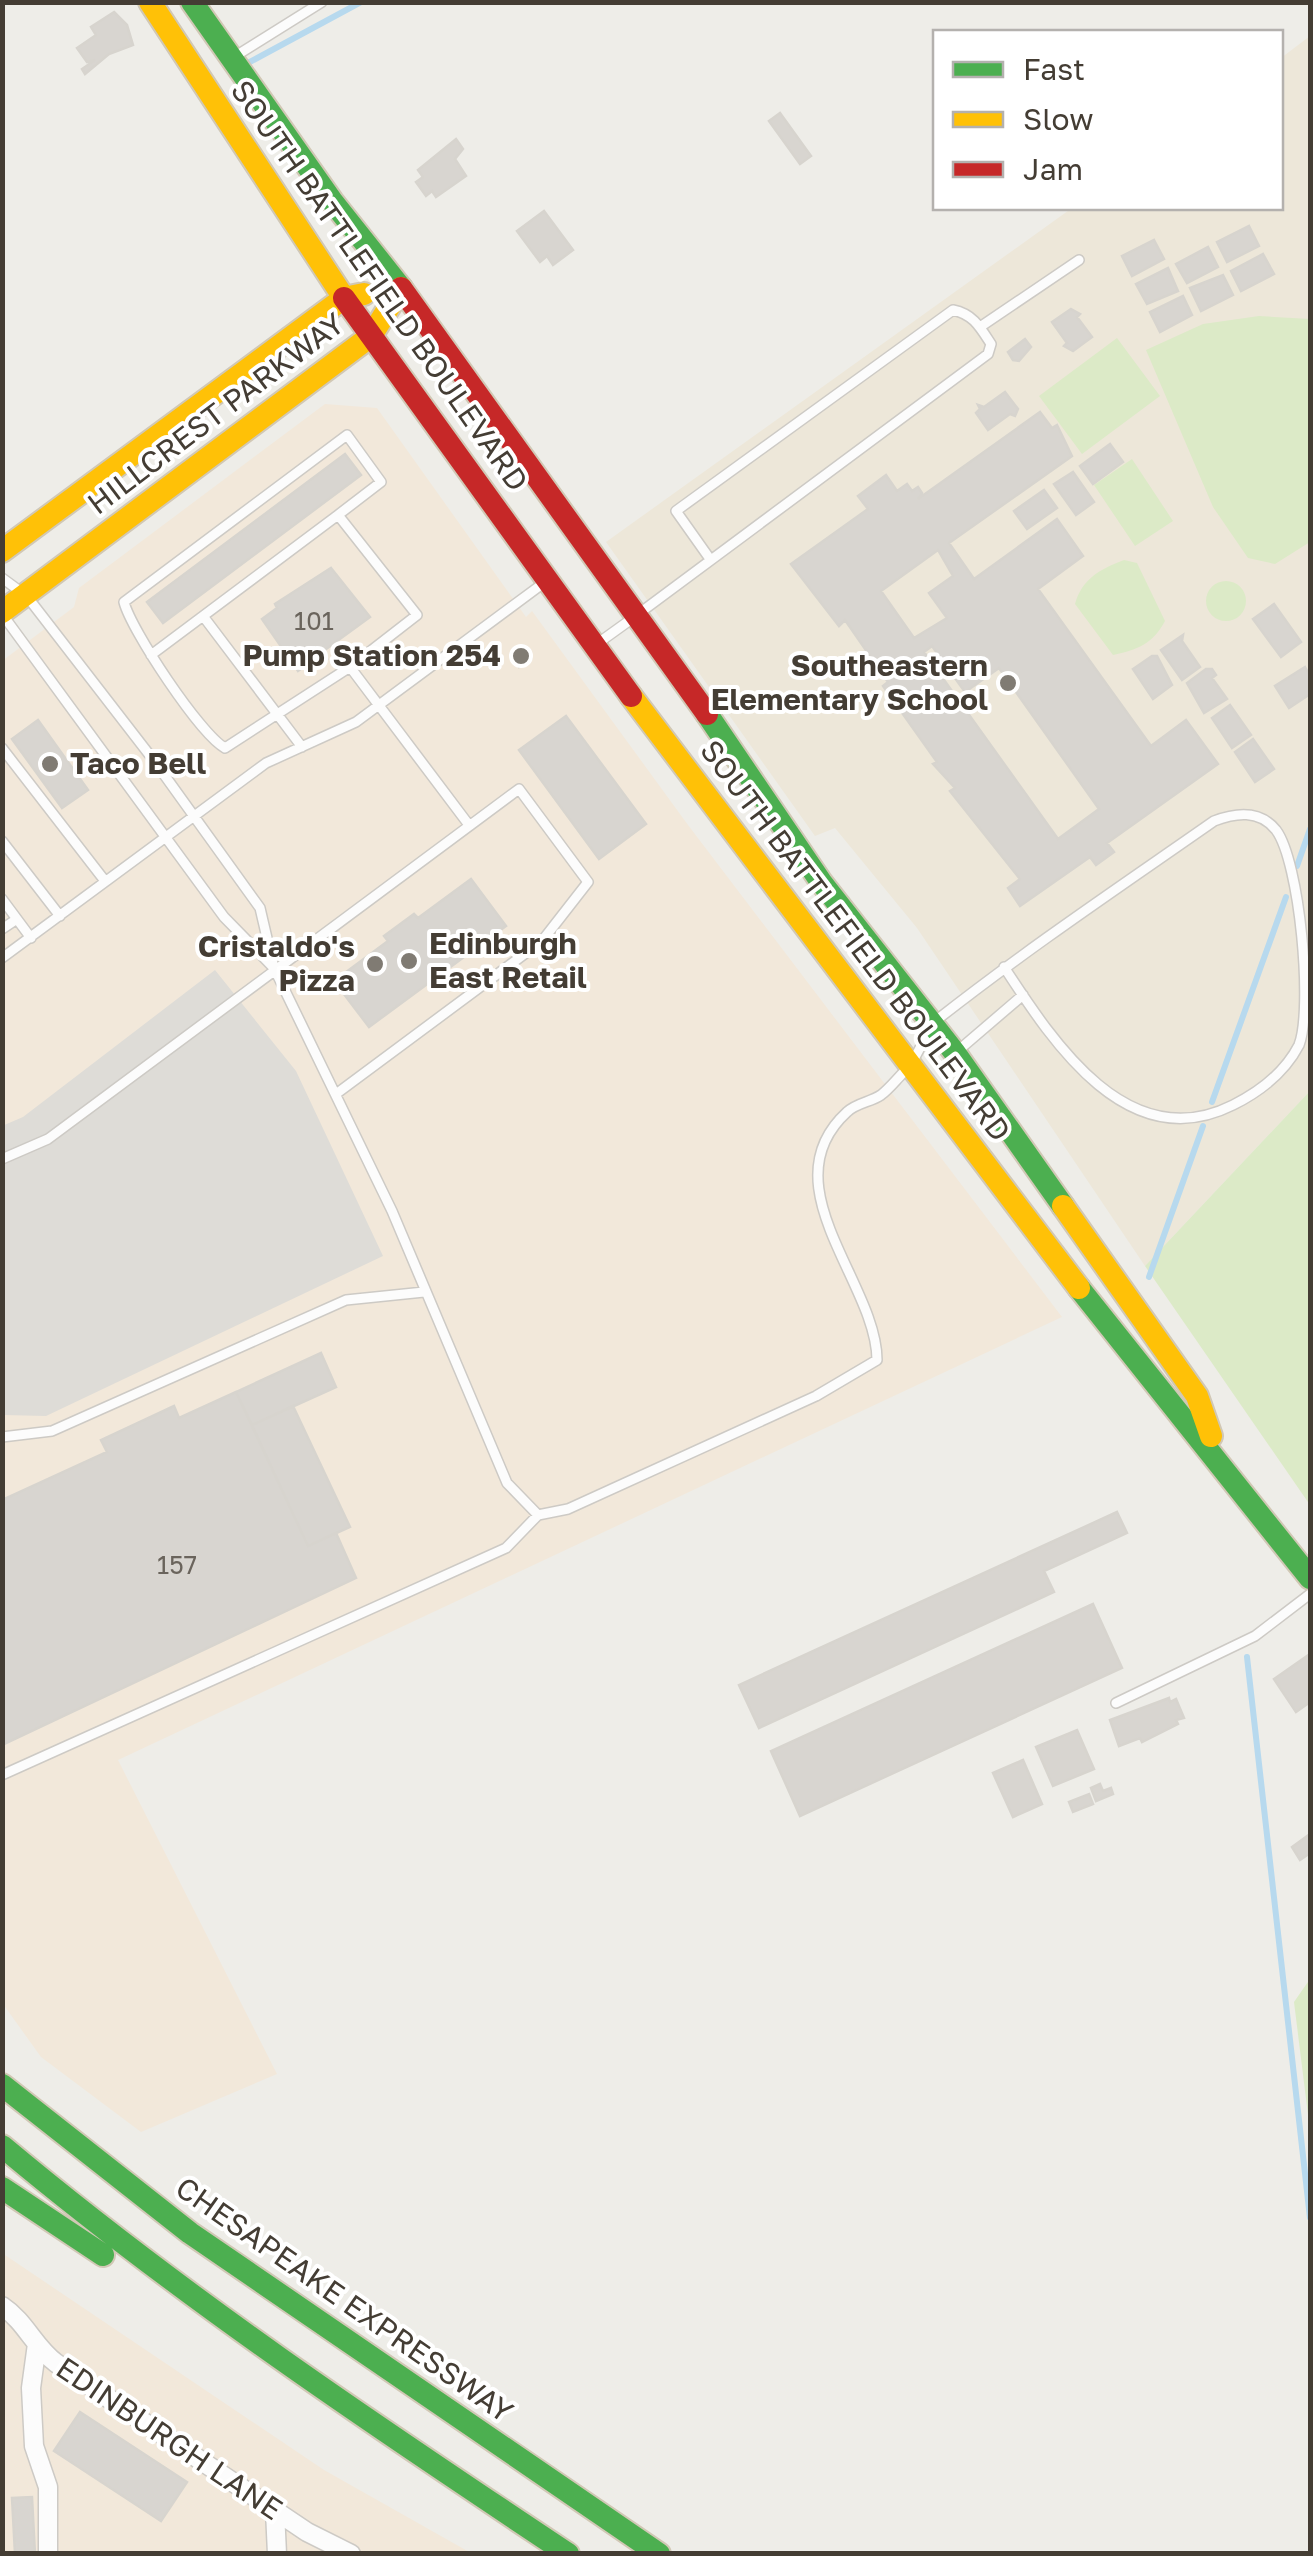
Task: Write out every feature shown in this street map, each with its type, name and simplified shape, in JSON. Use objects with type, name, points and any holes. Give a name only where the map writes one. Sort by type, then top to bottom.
[{"type":"main road","name":"SOUTH BATTLEFIELD BOULEVARD","points":[[150,2],[370,336],[594,646],[918,1064],[1130,1354],[1220,1459],[1310,1578]]},
{"type":"main road","name":"SOUTH BATTLEFIELD BOULEVARD","points":[[192,2],[640,614],[821,882],[933,1022],[948,1055],[1197,1396],[1220,1459]]},
{"type":"main road","name":"HILLCREST PARKWAY","points":[[2,551],[344,298],[401,288]]},
{"type":"main road","name":"HILLCREST PARKWAY","points":[[2,613],[370,336],[401,288]]},
{"type":"main road","points":[[2,2075],[61,2134]]},
{"type":"main road","name":"CHESAPEAKE EXPRESSWAY","points":[[2,2085],[190,2233],[659,2554]]},
{"type":"main road","points":[[2,2146],[93,2222],[313,2384],[568,2554]]},
{"type":"main road","points":[[2,2188],[190,2318],[313,2384]]},
{"type":"street","name":"EDINBURGH LANE","points":[[2,2306],[22,2320],[37,2344],[56,2363],[275,2511],[350,2554]]},
{"type":"street","points":[[37,2344],[31,2388],[32,2427],[48,2487],[48,2554]]},
{"type":"street","points":[[275,2511],[277,2554]]},
{"type":"lane","points":[[232,58],[322,2]]},
{"type":"lane","points":[[980,327],[1079,260]]},
{"type":"lane","points":[[594,646],[988,354],[991,344],[967,312],[953,310],[676,512],[710,559]]},
{"type":"lane","points":[[151,655],[381,482],[348,435],[124,602],[129,623],[151,655],[220,746],[234,746],[350,666],[417,614],[338,515]]},
{"type":"lane","points":[[2,578],[26,595],[196,817],[260,908],[274,968],[336,1094],[507,1483],[538,1515]]},
{"type":"lane","points":[[2,958],[170,838],[266,763],[356,722],[547,580]]},
{"type":"lane","points":[[2,613],[224,917],[274,968]]},
{"type":"lane","points":[[203,616],[302,747]]},
{"type":"lane","points":[[350,666],[470,825]]},
{"type":"lane","points":[[2,748],[105,881]]},
{"type":"lane","points":[[2,1159],[48,1139],[519,789],[588,882],[542,941],[336,1094]]},
{"type":"lane","points":[[2,1775],[506,1548],[538,1515],[568,1509],[816,1396],[878,1360],[877,1332],[826,1227],[819,1186],[825,1140],[848,1110],[882,1095],[918,1064],[933,1022],[1004,967],[1214,821],[1234,813],[1256,815],[1275,829],[1285,849],[1307,957],[1310,1007],[1300,1044],[1276,1076],[1228,1108],[1174,1118],[1118,1102],[1094,1084],[1004,967]]},
{"type":"lane","points":[[2,840],[60,916]]},
{"type":"lane","points":[[2,899],[31,938]]},
{"type":"lane","points":[[2,930],[17,919]]},
{"type":"lane","points":[[948,1055],[1022,995]]},
{"type":"lane","points":[[2,1437],[52,1431],[346,1300],[424,1292]]},
{"type":"lane","points":[[1116,1703],[1255,1636],[1310,1594]]},
{"type":"shaded area","name":"Southeastern Elementary School","points":[[1310,36],[1310,1091],[1145,1266],[917,928],[835,828],[815,836],[606,542],[1069,210],[1283,210],[1283,56]]},
{"type":"shaded area","points":[[325,404],[377,408],[526,617],[532,611],[688,825],[1062,1317],[118,1760],[277,2074],[141,2132],[41,2057],[3,2004],[2,661],[74,607],[79,588]]},
{"type":"shaded area","points":[[215,970],[296,1071],[383,1256],[46,1416],[3,1415],[2,1126],[23,1117]]},
{"type":"shaded area","points":[[2,2253],[324,2470],[471,2553],[3,2553]]},
{"type":"green space","points":[[1259,316],[1310,319],[1310,542],[1275,564],[1248,558],[1213,507],[1146,350],[1203,324]]},
{"type":"green space","points":[[1117,338],[1160,396],[1082,454],[1039,396]]},
{"type":"green space","points":[[1132,459],[1173,521],[1135,546],[1094,485]]},
{"type":"green space","points":[[1124,560],[1137,563],[1165,621],[1144,645],[1113,655],[1075,604],[1093,576]]},
{"type":"green space","points":[[1226,581],[1240,587],[1246,601],[1240,615],[1226,621],[1212,615],[1206,601],[1212,587]]},
{"type":"green space","points":[[1310,1091],[1310,1505],[1145,1266]]},
{"type":"green space","points":[[1310,1979],[1310,2131],[1294,2002]]},
{"type":"building","points":[[114,12],[127,25],[133,45],[109,54],[85,74],[82,69],[95,60],[87,62],[77,48],[96,35],[91,27]]},
{"type":"building","points":[[780,113],[811,156],[800,164],[769,121]]},
{"type":"building","points":[[456,139],[463,149],[455,159],[466,176],[436,197],[432,191],[426,196],[416,182],[423,177],[418,170]]},
{"type":"building","points":[[544,211],[573,250],[553,265],[547,256],[540,262],[517,231]]},
{"type":"building","points":[[1249,226],[1259,246],[1227,262],[1217,242]]},
{"type":"building","points":[[1154,240],[1164,259],[1132,276],[1122,256]]},
{"type":"building","points":[[1208,247],[1218,267],[1187,283],[1176,264]]},
{"type":"building","points":[[1263,254],[1274,274],[1241,291],[1231,271]]},
{"type":"building","points":[[1168,268],[1178,291],[1147,304],[1136,284]]},
{"type":"building","points":[[1223,275],[1233,295],[1201,311],[1190,288]]},
{"type":"building","points":[[1183,296],[1192,315],[1160,332],[1150,312]]},
{"type":"building","points":[[1071,309],[1080,314],[1077,317],[1092,337],[1073,351],[1064,346],[1067,343],[1052,322]]},
{"type":"building","points":[[1025,339],[1031,347],[1019,361],[1013,360],[1008,352]]},
{"type":"building","points":[[1005,392],[1018,409],[1015,416],[1010,414],[988,430],[976,413],[978,405],[984,407]]},
{"type":"building","points":[[1040,412],[1052,428],[1057,425],[1072,456],[949,543],[974,579],[1057,519],[1083,556],[1038,589],[1151,746],[1186,720],[1218,764],[1107,843],[1114,852],[1096,865],[1090,857],[1020,906],[1008,888],[1020,879],[950,791],[955,788],[933,764],[937,762],[883,686],[888,682],[845,620],[839,626],[791,564],[868,509],[858,496],[886,475],[897,491],[907,484],[912,491],[918,487],[922,493],[918,499]],"holes":[[[938,550],[953,576],[929,593],[947,618],[914,638],[881,591]],[[932,646],[965,692],[999,668],[1099,809],[1058,839],[924,652]]]},
{"type":"building","points":[[1110,444],[1123,462],[1093,484],[1080,466]]},
{"type":"building","points":[[345,454],[361,475],[163,623],[147,602]]},
{"type":"building","points":[[1073,472],[1094,502],[1076,515],[1054,484]]},
{"type":"building","points":[[1044,490],[1057,508],[1027,529],[1014,511]]},
{"type":"building","points":[[331,568],[370,617],[322,652],[327,659],[311,671],[306,665],[298,671],[262,619],[277,608],[275,604]]},
{"type":"building","points":[[1274,604],[1301,642],[1281,657],[1253,619]]},
{"type":"building","points":[[1183,635],[1182,641],[1200,667],[1182,680],[1161,650]]},
{"type":"building","name":"Pump Station 254","points":[[523,646],[531,658],[519,667],[511,654]]},
{"type":"building","points":[[1157,656],[1172,685],[1153,699],[1133,669]]},
{"type":"building","points":[[1305,667],[1310,676],[1310,694],[1289,708],[1275,686]]},
{"type":"building","points":[[1212,669],[1216,675],[1212,678],[1227,699],[1204,713],[1187,683]]},
{"type":"building","points":[[1230,705],[1251,735],[1232,748],[1212,718]]},
{"type":"building","points":[[566,716],[646,824],[599,859],[519,750]]},
{"type":"building","name":"Taco Bell","points":[[38,720],[88,790],[62,808],[12,739]]},
{"type":"building","points":[[1253,739],[1274,769],[1255,782],[1235,752]]},
{"type":"building","name":"Edinburgh East Retail","points":[[471,879],[506,926],[369,1027],[334,981],[388,941],[384,936],[414,914],[418,918]]},
{"type":"building","points":[[321,1353],[336,1387],[252,1425],[236,1392]]},
{"type":"building","points":[[236,1392],[308,1546],[336,1533],[356,1578],[2,1745],[2,1500],[107,1452],[101,1440],[174,1406],[179,1418]]},
{"type":"building","points":[[293,1406],[350,1527],[308,1546],[252,1425]]},
{"type":"building","points":[[1117,1512],[1127,1533],[1044,1571],[1054,1592],[759,1728],[739,1685]]},
{"type":"building","points":[[1093,1604],[1122,1668],[800,1816],[771,1751]]},
{"type":"building","points":[[1310,1654],[1310,1702],[1296,1712],[1274,1679]]},
{"type":"building","points":[[1169,1698],[1170,1702],[1176,1699],[1184,1718],[1176,1720],[1178,1724],[1142,1742],[1140,1738],[1119,1746],[1110,1720]]},
{"type":"building","points":[[1077,1730],[1094,1769],[1053,1786],[1036,1747]]},
{"type":"building","points":[[1023,1760],[1042,1804],[1013,1817],[993,1773]]},
{"type":"building","points":[[1100,1784],[1103,1791],[1111,1788],[1113,1794],[1096,1801],[1091,1788]]},
{"type":"building","points":[[1089,1794],[1093,1804],[1073,1812],[1069,1802]]},
{"type":"building","points":[[1310,1834],[1310,1853],[1300,1860],[1292,1847]]},
{"type":"building","points":[[80,2412],[187,2482],[161,2521],[54,2451]]},
{"type":"building","points":[[32,2497],[35,2554],[15,2554],[12,2498]]},
{"type":"waterway","points":[[248,63],[361,2]]},
{"type":"waterway","points":[[1297,866],[1310,829]]},
{"type":"waterway","points":[[1212,1102],[1286,897]]},
{"type":"waterway","points":[[1149,1277],[1203,1126]]},
{"type":"waterway","points":[[1247,1657],[1310,2218]]},
{"type":"traffic: fast","points":[[192,2],[332,201],[401,288]]},
{"type":"traffic: fast","points":[[707,714],[821,882],[955,1053],[1063,1206]]},
{"type":"traffic: fast","points":[[1079,1288],[1310,1578]]},
{"type":"traffic: fast","points":[[2,2085],[190,2233],[659,2554]]},
{"type":"traffic: fast","points":[[2,2146],[209,2307],[568,2554]]},
{"type":"traffic: fast","points":[[2,2188],[103,2255]]},
{"type":"traffic: slow","points":[[150,2],[344,298]]},
{"type":"traffic: slow","points":[[2,612],[371,336],[401,288]]},
{"type":"traffic: slow","points":[[2,551],[344,298],[364,294]]},
{"type":"traffic: slow","points":[[631,696],[1079,1288]]},
{"type":"traffic: slow","points":[[1063,1206],[1197,1396],[1211,1436]]},
{"type":"traffic: jam","points":[[401,288],[707,714]]},
{"type":"traffic: jam","points":[[344,298],[631,696]]},
{"type":"place","name":"Pump Station 254","points":[[521,656]]},
{"type":"place","name":"Southeastern Elementary School","points":[[1008,683]]},
{"type":"place","name":"Taco Bell","points":[[50,764]]},
{"type":"place","name":"Edinburgh East Retail","points":[[409,961]]},
{"type":"place","name":"Cristaldo's Pizza","points":[[375,964]]}]
